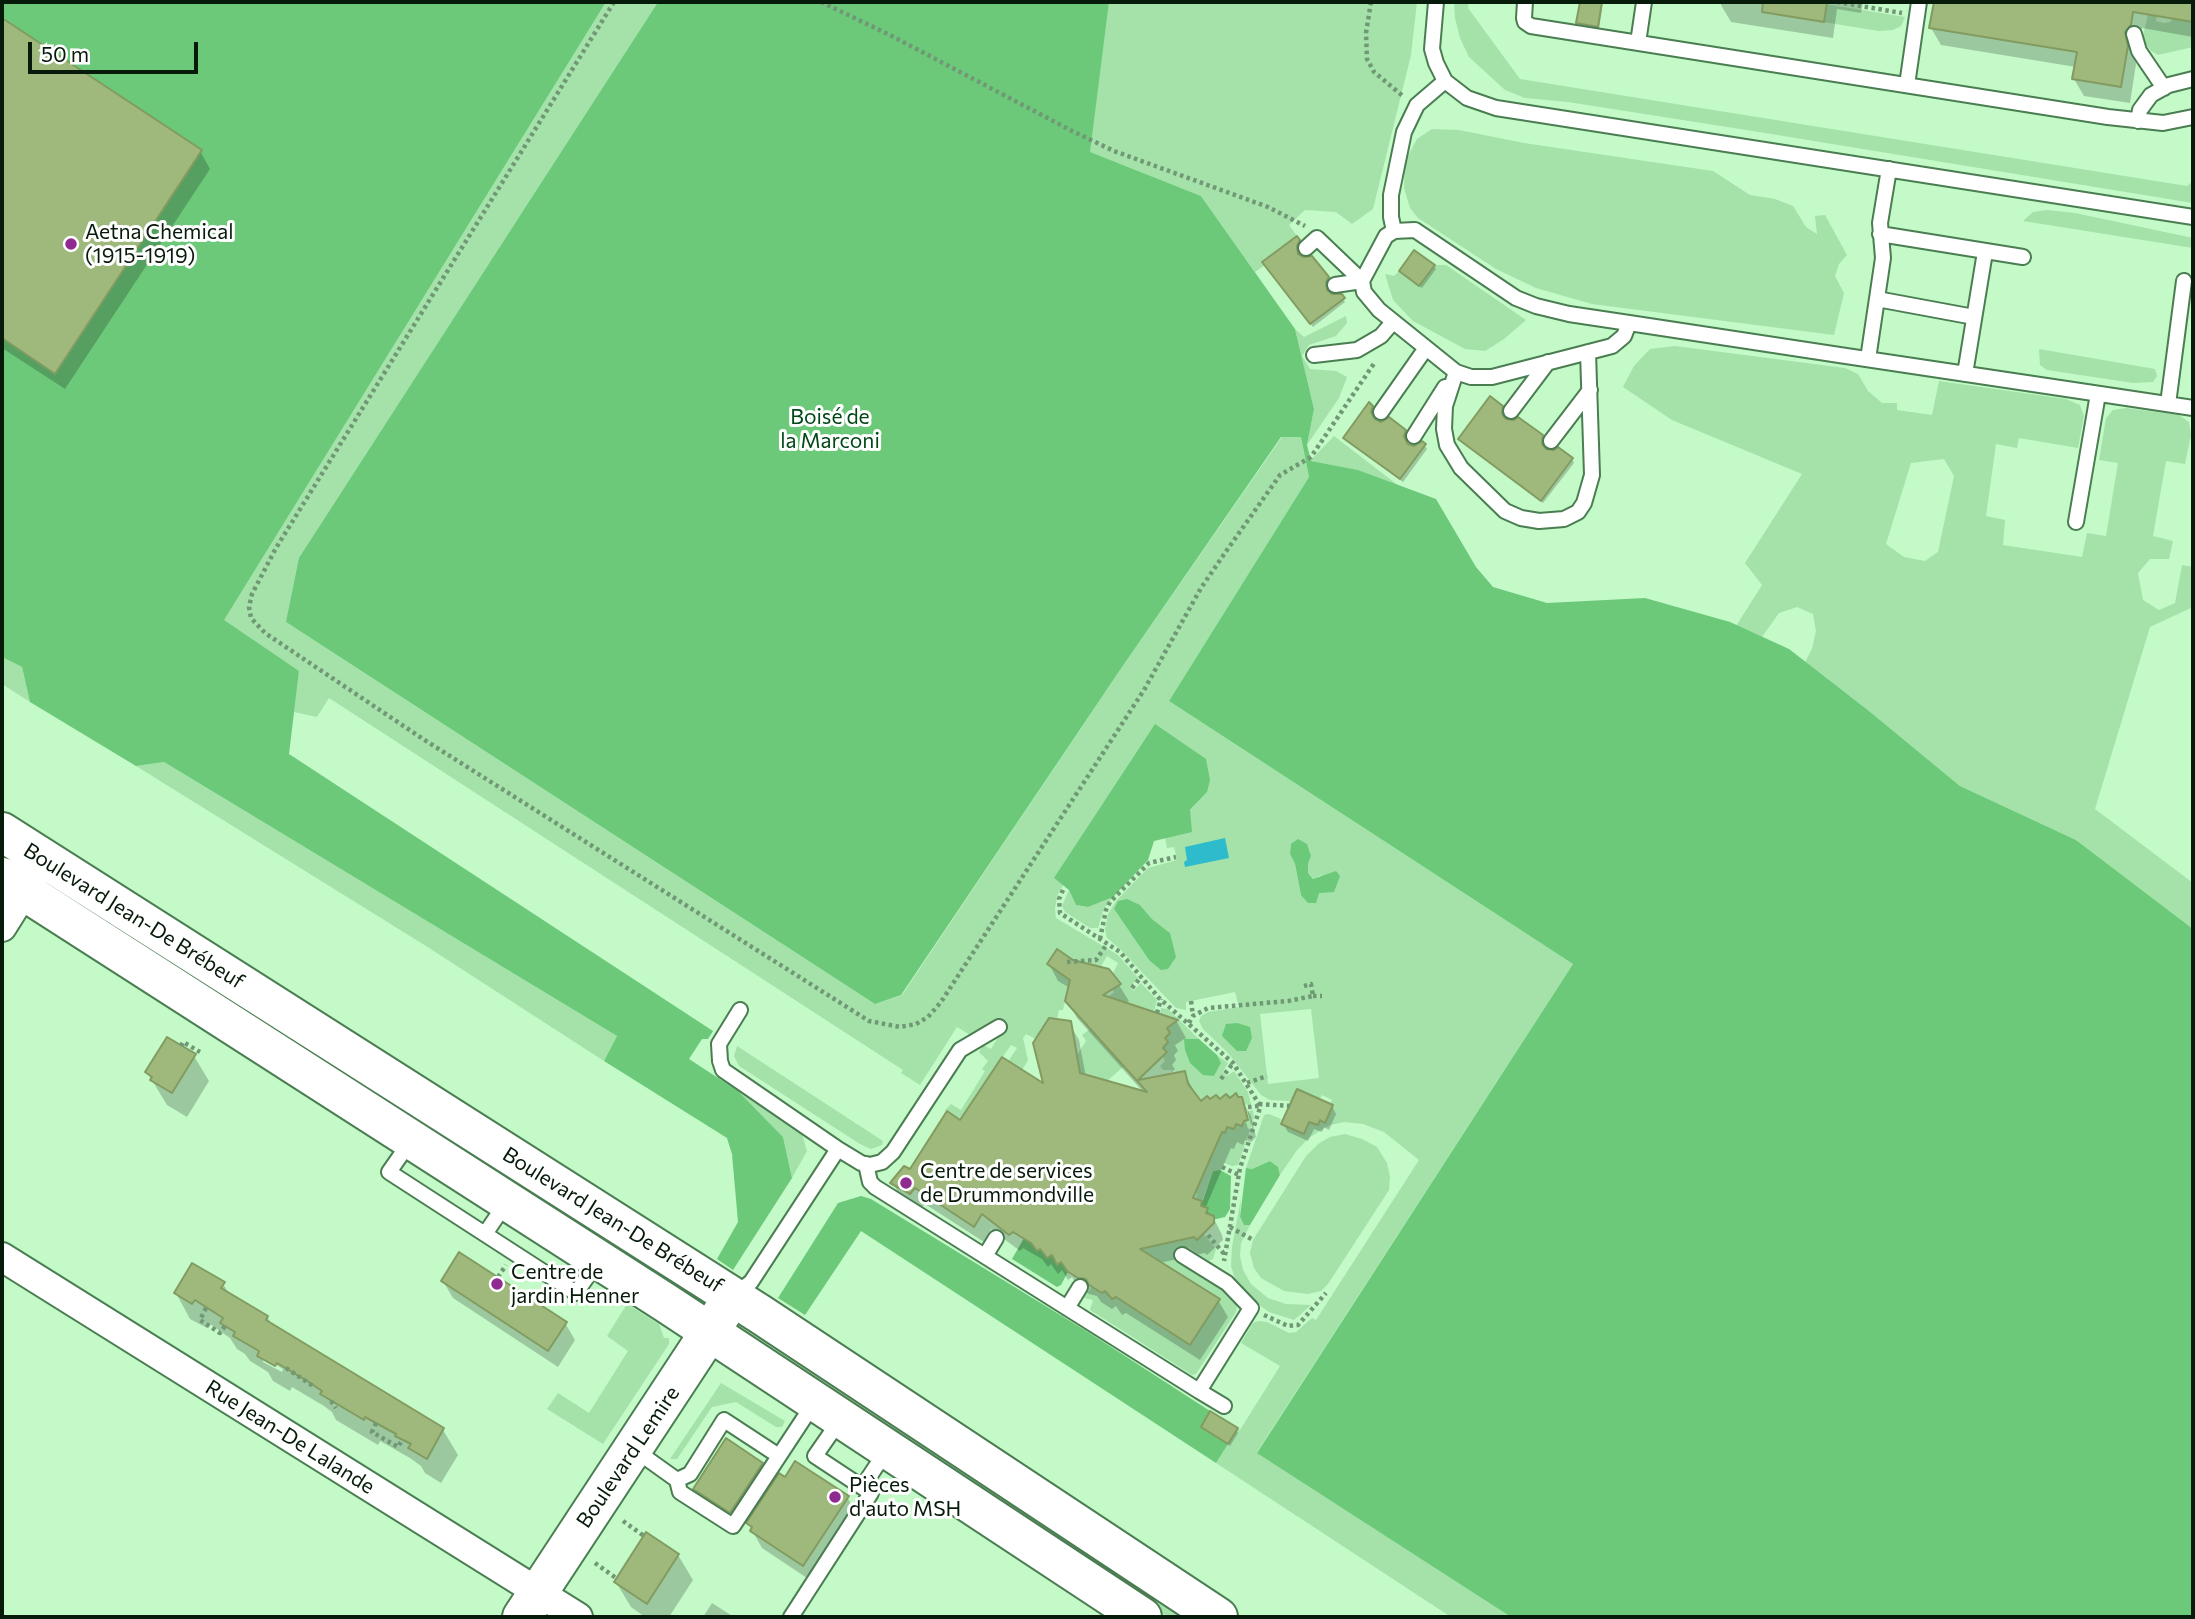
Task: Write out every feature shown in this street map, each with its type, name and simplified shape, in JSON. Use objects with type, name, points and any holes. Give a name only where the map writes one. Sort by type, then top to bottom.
[{"type":"main road","name":"Boulevard Jean-De Brébeuf","points":[[2,832],[733,1296],[1218,1617]]},
{"type":"main road","name":"Boulevard Jean-De Brébeuf","points":[[13,884],[599,1260],[1142,1617]]},
{"type":"main road","name":"Boulevard Lemire","points":[[530,1604],[733,1296]]},
{"type":"street","points":[[2,927],[13,884],[45,859]]},
{"type":"street","name":"Rue Jean-De Lalande","points":[[2,1257],[530,1604],[578,1617]]},
{"type":"lane","points":[[1436,2],[1432,49],[1445,81],[1467,98],[1496,108],[2193,216]]},
{"type":"lane","points":[[1525,2],[1524,18],[1531,26],[2138,121],[2175,122],[2193,117]]},
{"type":"lane","points":[[1638,43],[1644,2]]},
{"type":"lane","points":[[1906,86],[1918,8]]},
{"type":"lane","points":[[2134,34],[2139,51],[2164,88]]},
{"type":"lane","points":[[2138,121],[2145,100],[2164,88],[2193,79]]},
{"type":"lane","points":[[1394,231],[1391,195],[1404,132],[1417,105],[1445,81]]},
{"type":"lane","points":[[1868,359],[1883,258],[1880,234],[1889,169]]},
{"type":"lane","points":[[1629,323],[1624,336],[1612,346],[1492,377],[1471,377],[1456,372],[1379,310],[1364,292],[1362,281],[1386,236],[1394,231],[1415,230],[1498,287],[1536,306],[1569,314],[1629,323],[1868,359],[1965,374],[2193,408]]},
{"type":"lane","points":[[1880,234],[2023,257]]},
{"type":"lane","points":[[1311,243],[1362,281]]},
{"type":"lane","points":[[1965,374],[1985,252]]},
{"type":"lane","points":[[1335,285],[1362,281]]},
{"type":"lane","points":[[2168,404],[2184,281]]},
{"type":"lane","points":[[1877,299],[1974,317]]},
{"type":"lane","points":[[1314,355],[1357,350],[1396,324]]},
{"type":"lane","points":[[1381,412],[1426,348]]},
{"type":"lane","points":[[1456,372],[1445,406],[1444,429],[1447,445],[1461,468],[1505,511],[1530,520],[1564,519],[1578,512],[1584,503],[1592,475],[1588,352]]},
{"type":"lane","points":[[1511,411],[1548,362]]},
{"type":"lane","points":[[1414,436],[1456,372]]},
{"type":"lane","points":[[1551,441],[1590,390]]},
{"type":"lane","points":[[2076,522],[2098,394]]},
{"type":"lane","points":[[740,1010],[719,1044],[723,1070],[838,1149],[866,1164],[876,1164],[888,1158],[960,1050],[999,1027]]},
{"type":"lane","points":[[411,1140],[389,1172],[576,1293],[599,1260]]},
{"type":"lane","points":[[733,1296],[751,1282],[838,1149]]},
{"type":"lane","points":[[866,1164],[870,1182],[875,1187],[1224,1406]]},
{"type":"lane","points":[[485,1234],[507,1201]]},
{"type":"lane","points":[[985,1256],[996,1238]]},
{"type":"lane","points":[[1182,1255],[1227,1283],[1251,1308],[1199,1391]]},
{"type":"lane","points":[[1067,1308],[1080,1287]]},
{"type":"lane","points":[[633,1449],[677,1480],[680,1492],[733,1526],[779,1456],[828,1411]]},
{"type":"lane","points":[[828,1411],[816,1456],[871,1493]]},
{"type":"lane","points":[[677,1480],[690,1474],[724,1420],[779,1456]]},
{"type":"lane","points":[[791,1617],[871,1493],[867,1480],[887,1450]]},
{"type":"path","points":[[614,2],[275,548],[252,594],[249,607],[251,618],[265,633],[423,739],[869,1021],[900,1027],[916,1024],[928,1017],[941,1002],[1144,690],[1201,588],[1280,475],[1311,457],[1396,324]]},
{"type":"path","points":[[821,2],[1114,151],[1268,207],[1303,225],[1311,243]]},
{"type":"path","points":[[1371,2],[1366,33],[1367,59],[1374,72],[1388,86],[1417,105]]},
{"type":"path","points":[[1837,2],[1918,8]]},
{"type":"path","points":[[1100,939],[1106,910],[1111,902],[1149,863],[1176,857]]},
{"type":"path","points":[[1063,890],[1059,899],[1060,913],[1120,952],[1161,999],[1233,1063],[1259,1105],[1239,1175],[1225,1255],[1227,1283]]},
{"type":"path","points":[[1068,962],[1096,960],[1107,944]]},
{"type":"path","points":[[1132,988],[1141,977]]},
{"type":"path","points":[[1304,986],[1311,984],[1313,996]]},
{"type":"path","points":[[1189,1023],[1193,1016],[1208,1008],[1322,996]]},
{"type":"path","points":[[1157,1013],[1161,999]]},
{"type":"path","points":[[1191,1001],[1193,1016]]},
{"type":"path","points":[[181,1046],[183,1042],[200,1052]]},
{"type":"path","points":[[1222,1079],[1233,1063]]},
{"type":"path","points":[[1247,1083],[1267,1076]]},
{"type":"path","points":[[1248,1107],[1290,1105]]},
{"type":"path","points":[[1222,1167],[1239,1175]]},
{"type":"path","points":[[1230,1227],[1253,1240]]},
{"type":"path","points":[[1208,1235],[1225,1255]]},
{"type":"path","points":[[498,1277],[504,1269]]},
{"type":"path","points":[[1251,1308],[1292,1327],[1298,1325],[1326,1293]]},
{"type":"path","points":[[206,1308],[200,1320],[220,1333],[225,1326]]},
{"type":"path","points":[[286,1368],[313,1385]]},
{"type":"path","points":[[331,1401],[336,1408]]},
{"type":"path","points":[[376,1423],[372,1432],[398,1447],[402,1440]]},
{"type":"path","points":[[623,1521],[644,1536]]},
{"type":"path","points":[[595,1563],[616,1578]]},
{"type":"green space","points":[[2,2],[606,2],[224,620],[299,671],[289,754],[713,1031],[708,1039],[702,1039],[689,1059],[738,1091],[783,1137],[792,1178],[733,1270],[717,1259],[738,1222],[732,1154],[727,1138],[604,1061],[617,1036],[164,762],[136,766],[30,702],[22,667],[2,657]]},
{"type":"green space","points":[[606,2],[658,2],[445,333],[286,622],[875,1004],[902,995],[1120,670],[1282,437],[1301,437],[1309,477],[1169,701],[1573,964],[1257,1452],[1511,1617],[1451,1617],[1216,1463],[1280,1366],[1241,1343],[1253,1323],[1267,1322],[1289,1333],[1296,1332],[1312,1318],[1316,1320],[1419,1160],[1384,1132],[1363,1124],[1344,1122],[1330,1125],[1310,1137],[1297,1150],[1280,1175],[1278,1167],[1270,1161],[1252,1169],[1246,1168],[1264,1115],[1269,1114],[1281,1119],[1280,1123],[1303,1134],[1309,1122],[1318,1125],[1320,1120],[1325,1122],[1333,1105],[1330,1104],[1332,1100],[1322,1095],[1320,1099],[1297,1089],[1291,1101],[1270,1100],[1261,1095],[1199,1021],[1201,1016],[1208,1012],[1239,1007],[1235,992],[1186,1002],[1186,1010],[1176,1008],[1107,938],[1105,930],[1108,914],[1116,901],[1148,868],[1177,860],[1174,847],[1167,848],[1165,838],[1207,792],[1054,878],[1063,885],[1057,896],[1056,918],[1118,955],[1138,978],[1131,986],[1133,991],[1141,983],[1157,1000],[1154,1012],[1146,1009],[1121,1057],[1123,1067],[1107,1081],[1080,1073],[1077,1055],[1086,1041],[1082,1035],[1090,1029],[1088,1026],[1106,999],[1114,992],[1112,989],[1120,984],[1113,973],[1118,963],[1107,956],[1101,966],[1089,964],[1087,973],[1065,1001],[1063,1010],[1059,1010],[1057,1019],[1036,1039],[1026,1034],[1023,1038],[1028,1060],[1022,1070],[1008,1062],[1017,1048],[1011,1045],[972,1101],[975,1105],[965,1123],[945,1110],[951,1104],[961,1110],[985,1071],[982,1069],[988,1061],[979,1052],[983,1045],[991,1049],[1005,1026],[1002,1021],[972,1036],[957,1027],[920,1085],[901,1073],[903,1070],[329,698],[317,717],[294,712],[299,671],[223,621]],"holes":[[[1291,844],[1311,856],[1308,873],[1314,879],[1323,874],[1301,895],[1295,864],[1290,854]],[[1140,905],[1170,933],[1149,960],[1114,909]],[[1311,1009],[1319,1078],[1268,1084],[1260,1014]]]},
{"type":"green space","name":"Boisé de la Marconi","points":[[658,2],[1109,2],[1090,152],[1201,196],[1295,329],[1314,409],[1307,445],[1311,461],[1358,470],[1436,499],[1476,567],[1493,587],[1547,603],[1645,598],[1730,622],[1789,649],[1960,786],[2076,840],[2193,929],[2193,1617],[1511,1617],[1257,1453],[1573,964],[1169,701],[1309,477],[1301,437],[1281,437],[901,995],[875,1004],[286,622],[299,558]]},
{"type":"green space","points":[[1109,2],[1417,2],[1411,55],[1373,209],[1352,224],[1336,212],[1305,210],[1289,225],[1297,236],[1262,261],[1265,265],[1255,272],[1201,196],[1089,152]]},
{"type":"green space","points":[[1454,2],[1469,2],[1468,8],[1520,79],[2187,186],[2193,181],[2193,203],[1759,132],[1568,102],[1525,98],[1505,90],[1469,57],[1460,38]]},
{"type":"green space","points":[[1826,4],[1905,17],[1901,26],[1893,30],[1879,31],[1823,22]]},
{"type":"green space","points":[[2148,15],[2157,16],[2156,21],[2164,23],[2172,19],[2193,22],[2193,47],[2158,55],[2151,51],[2142,39]]},
{"type":"green space","points":[[1432,129],[1459,130],[1524,143],[1713,171],[1750,195],[1775,199],[1793,206],[1806,227],[1817,234],[1815,216],[1825,215],[1847,255],[1839,264],[1835,276],[1844,293],[1834,335],[1592,304],[1536,288],[1496,269],[1418,218],[1410,208],[1404,188],[1405,161],[1417,139]]},
{"type":"green space","points":[[2047,210],[2075,213],[2193,238],[2193,248],[2023,221],[2033,212]]},
{"type":"green space","points":[[1435,265],[1446,265],[1526,320],[1485,351],[1465,349],[1413,321],[1393,300],[1385,274],[1394,276],[1399,271],[1419,286]]},
{"type":"green space","points":[[1346,316],[1347,323],[1336,336],[1309,345],[1302,356],[1310,369],[1336,371],[1347,377],[1339,398],[1307,445],[1314,409],[1295,329],[1304,337]]},
{"type":"green space","points":[[1675,346],[1845,368],[1858,374],[1868,391],[1882,403],[1897,403],[1897,410],[1932,415],[1939,381],[2066,399],[2080,405],[2084,416],[2078,448],[2019,438],[2017,448],[1996,444],[1986,516],[2005,520],[2003,545],[2082,557],[2087,533],[2106,536],[2118,463],[2099,460],[2106,418],[2113,410],[2126,408],[2179,415],[2189,422],[2191,435],[2185,464],[2166,461],[2153,536],[2173,541],[2169,559],[2150,559],[2138,573],[2143,600],[2159,610],[2175,603],[2182,565],[2193,567],[2193,607],[2150,627],[2095,809],[2193,883],[2193,929],[2076,840],[1960,786],[1805,662],[1812,649],[1816,631],[1813,614],[1797,607],[1779,613],[1762,637],[1736,626],[1762,585],[1745,563],[1802,474],[1672,420],[1623,387],[1634,366],[1650,349]],"holes":[[[1944,459],[1954,476],[1938,552],[1925,561],[1904,557],[1886,544],[1911,463]]]},
{"type":"green space","points":[[2039,349],[2155,369],[2157,376],[2153,382],[2133,383],[2047,370],[2040,365]]},
{"type":"green space","points":[[1334,436],[1399,486],[1358,470],[1310,461]]},
{"type":"green space","points":[[2,657],[22,667],[30,702],[2,684]]},
{"type":"green space","points":[[1155,724],[1206,759],[1210,780],[1207,792],[1190,810],[1192,832],[1154,841],[1148,860],[1113,897],[1088,907],[1076,905],[1069,890],[1054,878]]},
{"type":"green space","points":[[164,762],[617,1036],[604,1061],[426,946],[136,766]]},
{"type":"green space","points":[[1298,839],[1307,844],[1311,856],[1308,873],[1313,879],[1336,871],[1340,876],[1334,892],[1319,893],[1316,903],[1308,903],[1301,895],[1295,864],[1290,854],[1291,844]]},
{"type":"green space","points":[[1069,890],[1076,905],[1087,907],[1113,897],[1104,908],[1098,928],[1090,928],[1065,912],[1062,906]]},
{"type":"green space","points":[[1127,899],[1140,905],[1170,933],[1176,957],[1168,969],[1161,970],[1149,960],[1114,909],[1118,901]]},
{"type":"green space","points":[[1161,1008],[1168,1009],[1199,1039],[1184,1039],[1214,1076],[1221,1063],[1217,1055],[1228,1063],[1223,1072],[1227,1076],[1234,1071],[1248,1092],[1251,1104],[1244,1105],[1235,1094],[1230,1098],[1226,1095],[1220,1099],[1216,1095],[1210,1099],[1207,1096],[1201,1101],[1198,1097],[1164,1085],[1187,1081],[1185,1072],[1171,1074],[1172,1070],[1163,1070],[1160,1066],[1165,1061],[1162,1056],[1166,1051],[1163,1048],[1168,1042],[1165,1038],[1170,1033],[1167,1028],[1169,1017],[1160,1014]]},
{"type":"green space","points":[[1237,1023],[1250,1027],[1252,1038],[1246,1051],[1237,1051],[1222,1036],[1226,1024]]},
{"type":"green space","points":[[1184,1039],[1199,1039],[1217,1055],[1221,1063],[1214,1076],[1203,1075],[1190,1063]]},
{"type":"green space","points":[[737,1046],[883,1141],[882,1145],[871,1149],[860,1144],[739,1066],[734,1056]]},
{"type":"green space","points":[[738,1091],[794,1126],[802,1134],[807,1151],[792,1178],[783,1137]]},
{"type":"green space","points":[[1253,1110],[1254,1117],[1238,1165],[1224,1163],[1220,1170],[1213,1171],[1202,1201],[1196,1199],[1197,1193],[1190,1191],[1217,1131],[1225,1133],[1227,1127],[1233,1129],[1236,1124],[1242,1126],[1247,1120],[1245,1112]]},
{"type":"green space","points":[[1345,1134],[1377,1147],[1387,1163],[1389,1190],[1321,1291],[1308,1294],[1284,1291],[1261,1278],[1254,1268],[1250,1253],[1253,1240],[1306,1156],[1330,1137]]},
{"type":"green space","points":[[1270,1161],[1278,1167],[1280,1175],[1250,1225],[1244,1225],[1240,1217],[1246,1168],[1252,1169]]},
{"type":"green space","points":[[1220,1170],[1231,1176],[1230,1209],[1225,1217],[1212,1220],[1214,1216],[1206,1213],[1207,1208],[1201,1206],[1213,1171]]},
{"type":"green space","points":[[861,1196],[871,1199],[1088,1332],[1210,1411],[1201,1427],[1228,1444],[1216,1463],[861,1231],[805,1315],[778,1298],[838,1203]]},
{"type":"green space","points":[[1241,1198],[1240,1218],[1244,1225],[1250,1225],[1241,1243],[1243,1270],[1251,1284],[1268,1298],[1286,1304],[1311,1305],[1294,1320],[1269,1312],[1256,1303],[1235,1279],[1231,1266],[1232,1247]]},
{"type":"green space","points":[[1203,1233],[1216,1249],[1213,1259],[1209,1261],[1188,1247],[1178,1261],[1235,1298],[1237,1306],[1236,1312],[1196,1374],[1192,1375],[1090,1310],[1093,1300],[1084,1298],[1094,1283],[1101,1293],[1105,1291],[1112,1299],[1116,1297],[1190,1345],[1219,1299],[1117,1234]]},
{"type":"green space","points":[[1024,1238],[1040,1249],[1047,1258],[1052,1255],[1057,1264],[1061,1262],[1066,1270],[1070,1268],[1061,1285],[1057,1287],[1012,1259]]},
{"type":"green space","points":[[627,1304],[659,1324],[664,1338],[669,1338],[669,1344],[603,1444],[547,1409],[558,1393],[589,1413],[628,1351],[607,1336]]},
{"type":"green space","points":[[721,1383],[785,1421],[782,1427],[776,1427],[736,1402],[712,1407],[677,1459],[670,1459]]},
{"type":"green space","points":[[957,1473],[1192,1617],[1168,1617],[954,1476]]},
{"type":"water","points":[[1225,838],[1229,858],[1185,867],[1185,847]]},
{"type":"building","points":[[1580,2],[1602,2],[1598,27],[1576,23]]},
{"type":"building","points":[[1763,2],[1827,2],[1824,22],[1762,12]]},
{"type":"building","points":[[1934,2],[2193,2],[2193,22],[2133,12],[2131,25],[2125,32],[2128,46],[2121,87],[2072,79],[2077,52],[1929,28]]},
{"type":"building","name":"Aetna Chemical (1915-1919)","points":[[2,18],[202,150],[55,374],[2,338]]},
{"type":"building","points":[[1297,236],[1300,240],[1297,246],[1298,254],[1304,257],[1312,256],[1329,277],[1326,282],[1327,290],[1332,294],[1342,294],[1345,298],[1310,324],[1262,262]]},
{"type":"building","points":[[1414,250],[1435,265],[1419,286],[1399,271]]},
{"type":"building","points":[[1490,396],[1503,406],[1502,414],[1506,419],[1514,420],[1518,417],[1543,435],[1542,444],[1546,449],[1554,450],[1558,447],[1573,458],[1541,501],[1458,439]]},
{"type":"building","points":[[1369,402],[1373,406],[1371,412],[1375,419],[1381,422],[1389,417],[1406,430],[1404,436],[1408,444],[1414,446],[1422,441],[1426,444],[1400,479],[1343,438]]},
{"type":"building","points":[[1057,949],[1073,960],[1109,969],[1121,984],[1103,995],[1178,1020],[1167,1028],[1170,1033],[1165,1038],[1168,1042],[1163,1048],[1167,1052],[1138,1080],[1185,1071],[1188,1084],[1201,1101],[1207,1096],[1210,1099],[1216,1095],[1220,1099],[1226,1094],[1230,1098],[1236,1093],[1238,1097],[1242,1097],[1248,1120],[1244,1121],[1242,1126],[1236,1124],[1234,1129],[1227,1127],[1225,1133],[1222,1132],[1193,1198],[1202,1201],[1201,1206],[1208,1208],[1206,1213],[1214,1216],[1214,1223],[1197,1240],[1194,1237],[1140,1249],[1220,1299],[1190,1345],[1116,1297],[1112,1299],[1105,1291],[1102,1293],[1089,1285],[1086,1279],[1078,1278],[1067,1271],[1061,1262],[1057,1265],[1052,1255],[1047,1258],[1040,1249],[1037,1251],[1031,1243],[1013,1232],[1009,1235],[982,1214],[974,1227],[915,1188],[910,1194],[890,1183],[904,1166],[910,1169],[947,1111],[960,1120],[1002,1057],[1043,1083],[1033,1043],[1049,1018],[1071,1021],[1080,1073],[1147,1092],[1065,1001],[1070,980],[1047,964]]},
{"type":"building","points":[[167,1037],[196,1054],[172,1093],[150,1080],[152,1077],[145,1072]]},
{"type":"building","points":[[1297,1089],[1333,1105],[1325,1123],[1320,1120],[1318,1125],[1309,1122],[1304,1134],[1281,1124]]},
{"type":"building","points":[[459,1252],[567,1322],[548,1351],[441,1281]]},
{"type":"building","points":[[192,1263],[225,1282],[221,1288],[268,1316],[266,1320],[444,1428],[427,1459],[408,1448],[411,1444],[395,1436],[396,1434],[365,1417],[364,1420],[320,1394],[322,1391],[277,1363],[275,1366],[257,1356],[259,1351],[233,1336],[235,1332],[220,1323],[223,1318],[195,1300],[192,1304],[174,1293]]},
{"type":"building","points":[[1210,1411],[1238,1428],[1228,1444],[1201,1427]]},
{"type":"building","points":[[726,1438],[763,1463],[730,1513],[693,1489]]},
{"type":"building","points":[[795,1461],[849,1496],[803,1566],[750,1531],[752,1527],[746,1523],[779,1473],[785,1477]]},
{"type":"building","points":[[646,1532],[679,1554],[647,1604],[614,1582]]},
{"type":"place","name":"Aetna Chemical (1915-1919)","points":[[71,244]]},
{"type":"place","name":"Centre de services de Drummondville","points":[[906,1183]]},
{"type":"place","name":"Centre de jardin Henner","points":[[497,1284]]},
{"type":"place","name":"Pièces d'auto MSH","points":[[835,1497]]}]
